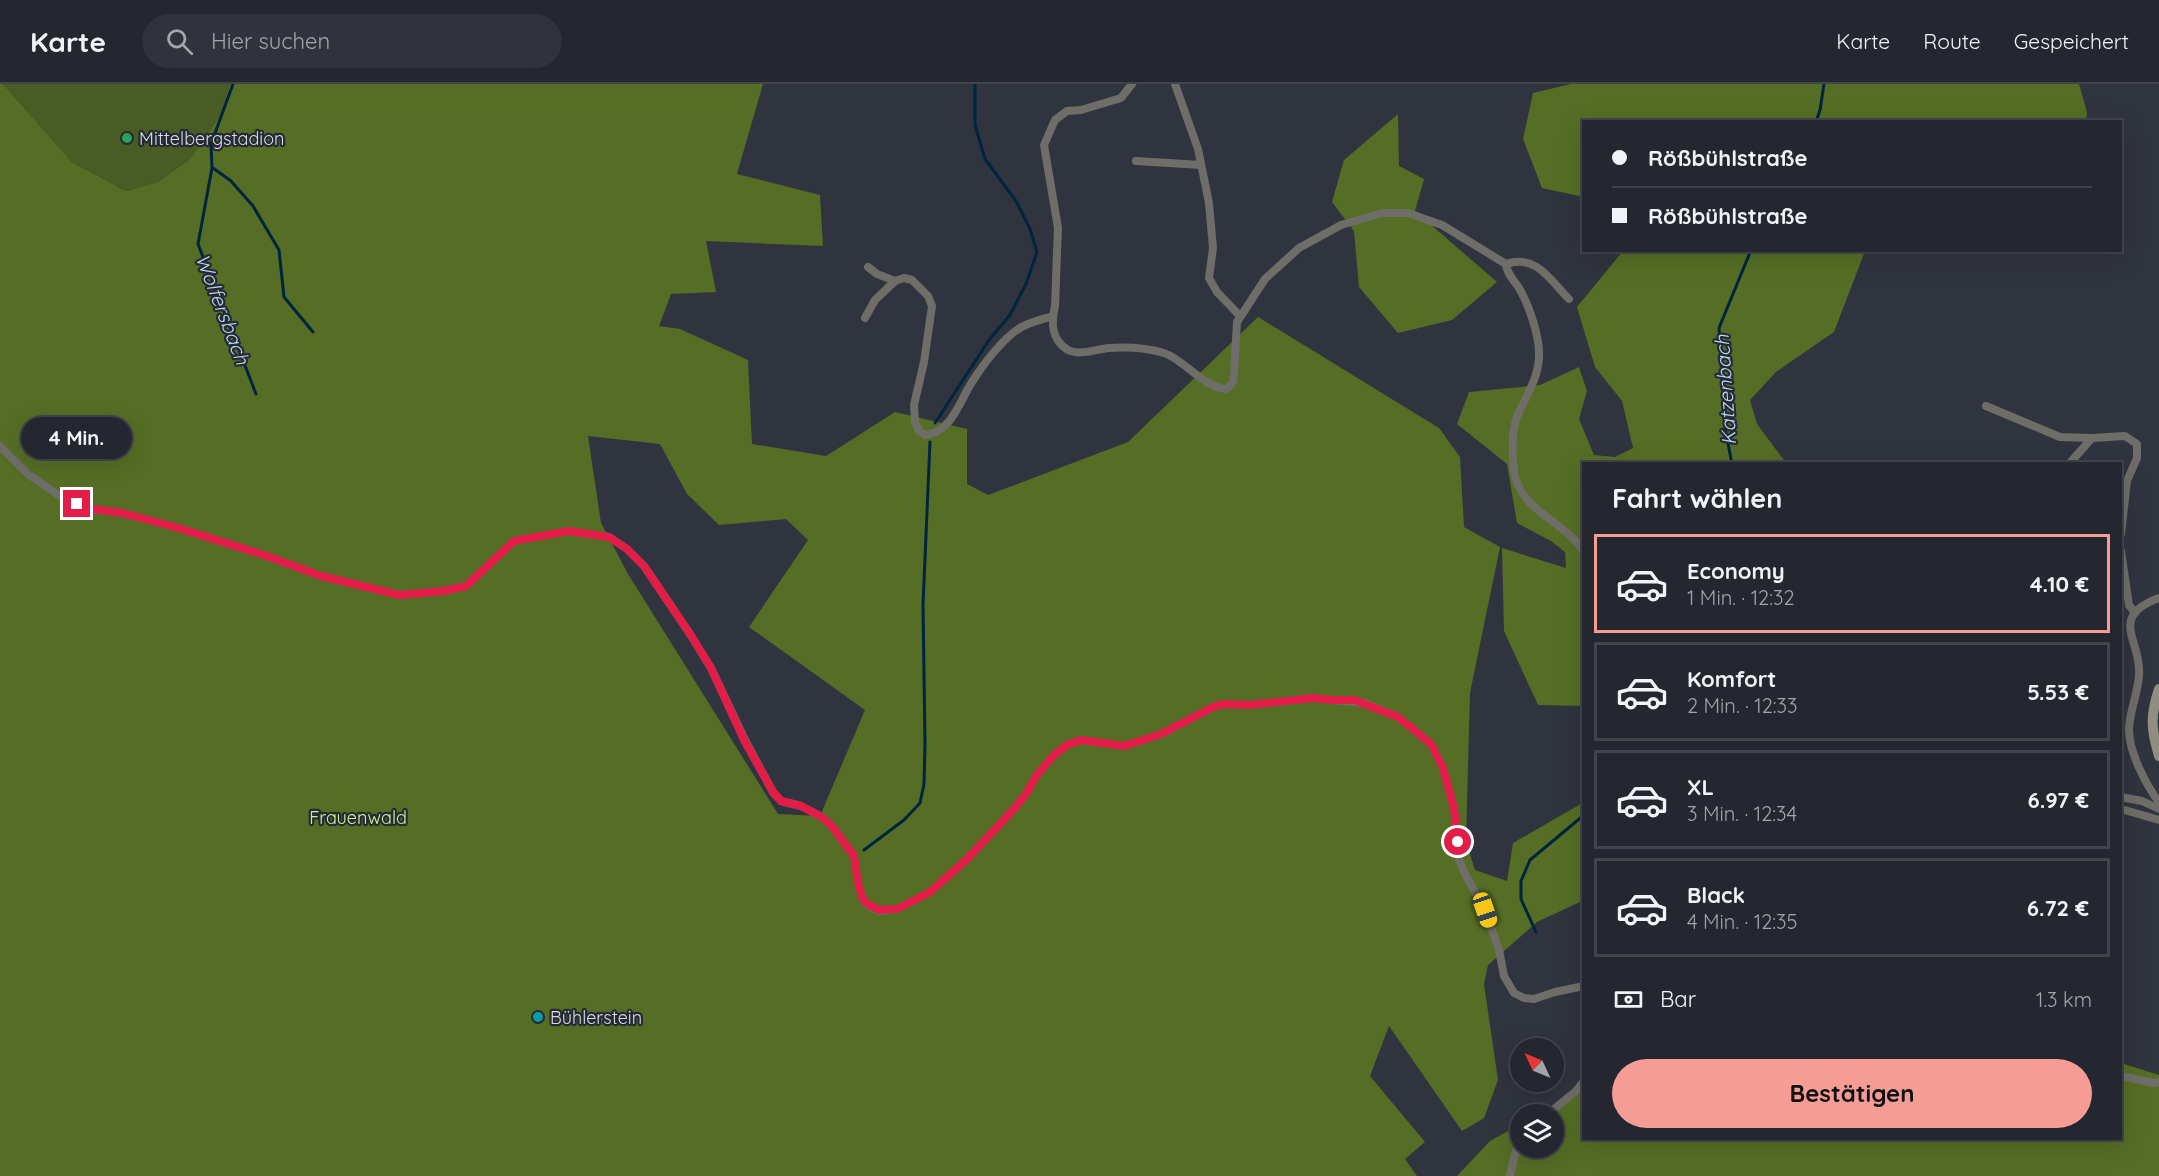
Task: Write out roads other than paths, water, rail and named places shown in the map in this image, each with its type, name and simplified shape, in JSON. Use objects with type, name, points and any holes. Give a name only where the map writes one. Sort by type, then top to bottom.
[{"type":"main road","points":[[2159,689],[2151,719],[2159,756]]},
{"type":"street","points":[[1132,84],[1121,98],[1080,110],[1066,111],[1054,120],[1044,145],[1058,228],[1053,332],[1058,342],[1071,351],[1130,348],[1162,352],[1174,357],[1216,387],[1227,389],[1233,382],[1235,333],[1240,316],[1265,279],[1299,248],[1341,225],[1374,215],[1408,213],[1454,231],[1506,264],[1529,261],[1553,281],[1569,299]]},
{"type":"street","points":[[1175,84],[1201,165],[1212,225],[1213,248],[1209,278],[1217,292],[1240,316]]},
{"type":"street","points":[[1136,161],[1201,165]]},
{"type":"street","points":[[1506,264],[1507,272],[1519,288],[1539,340],[1538,370],[1516,420],[1513,470],[1518,486],[1529,501],[1576,539],[1582,550]]},
{"type":"street","points":[[868,267],[877,274],[895,281]]},
{"type":"street","points":[[865,318],[874,300],[895,281],[904,278],[912,280],[928,296],[932,306],[924,362],[914,405],[915,422],[919,431],[925,435],[934,434],[942,428],[960,406],[971,383],[1014,332],[1032,322],[1053,316]]},
{"type":"street","points":[[1986,406],[2060,437],[2125,436],[2137,444],[2137,458],[2127,481],[2122,525]]},
{"type":"street","points":[[2070,462],[2092,438]]},
{"type":"street","points":[[0,446],[29,475],[63,498],[92,509],[122,513],[175,527],[321,576],[399,595],[444,591],[466,586],[514,541],[568,531],[609,537],[627,549],[644,566],[690,634],[711,668],[744,740],[773,792],[781,801],[801,806],[831,825],[854,856],[862,897],[866,903],[879,910],[897,909],[930,892],[967,859],[1013,810],[1026,794],[1036,776],[1055,754],[1067,745],[1081,740],[1124,746],[1161,734],[1215,706],[1225,704],[1250,705],[1313,698],[1364,703],[1398,717],[1431,744],[1443,768],[1454,808],[1459,859],[1485,910],[1499,950],[1504,975],[1514,993],[1524,998],[1534,999],[1582,986]]},
{"type":"street","points":[[2122,558],[2129,605],[2135,613]]},
{"type":"street","points":[[2159,598],[2135,613],[2131,621],[2130,638],[2139,662],[2139,673],[2129,730],[2133,750],[2147,787],[2159,802]]},
{"type":"street","points":[[2122,637],[2130,630]]},
{"type":"street","points":[[2122,797],[2142,801],[2159,809]]},
{"type":"street","points":[[2122,809],[2159,820]]},
{"type":"street","points":[[2122,1076],[2159,1082]]},
{"type":"street","points":[[1560,1104],[1582,1084]]},
{"type":"street","points":[[1510,1176],[1514,1158]]},
{"type":"waterway","name":"Wolfersbach","points":[[233,84],[211,144],[212,168],[198,244],[256,394]]},
{"type":"waterway","points":[[935,423],[989,340],[1010,315],[1026,284],[1037,252],[1030,229],[1016,201],[985,159],[975,125],[975,84]]},
{"type":"waterway","name":"Katzenbach","points":[[1817,120],[1824,84]]},
{"type":"waterway","points":[[213,168],[231,181],[253,206],[279,250],[284,297],[313,332]]},
{"type":"waterway","name":"Katzenbach","points":[[1732,462],[1725,428],[1719,328],[1750,252]]},
{"type":"waterway","points":[[864,850],[904,820],[920,803],[924,784],[923,605],[930,442]]},
{"type":"waterway","name":"Katzenbach","points":[[1536,932],[1521,899],[1521,881],[1530,860],[1582,817]]},
{"type":"place","name":"Mittelbergstadion","points":[[127,138]]},
{"type":"place","name":"Bühlerstein","points":[[538,1017]]},
{"type":"park label","name":"Frauenwald","points":[[358,817]]}]
